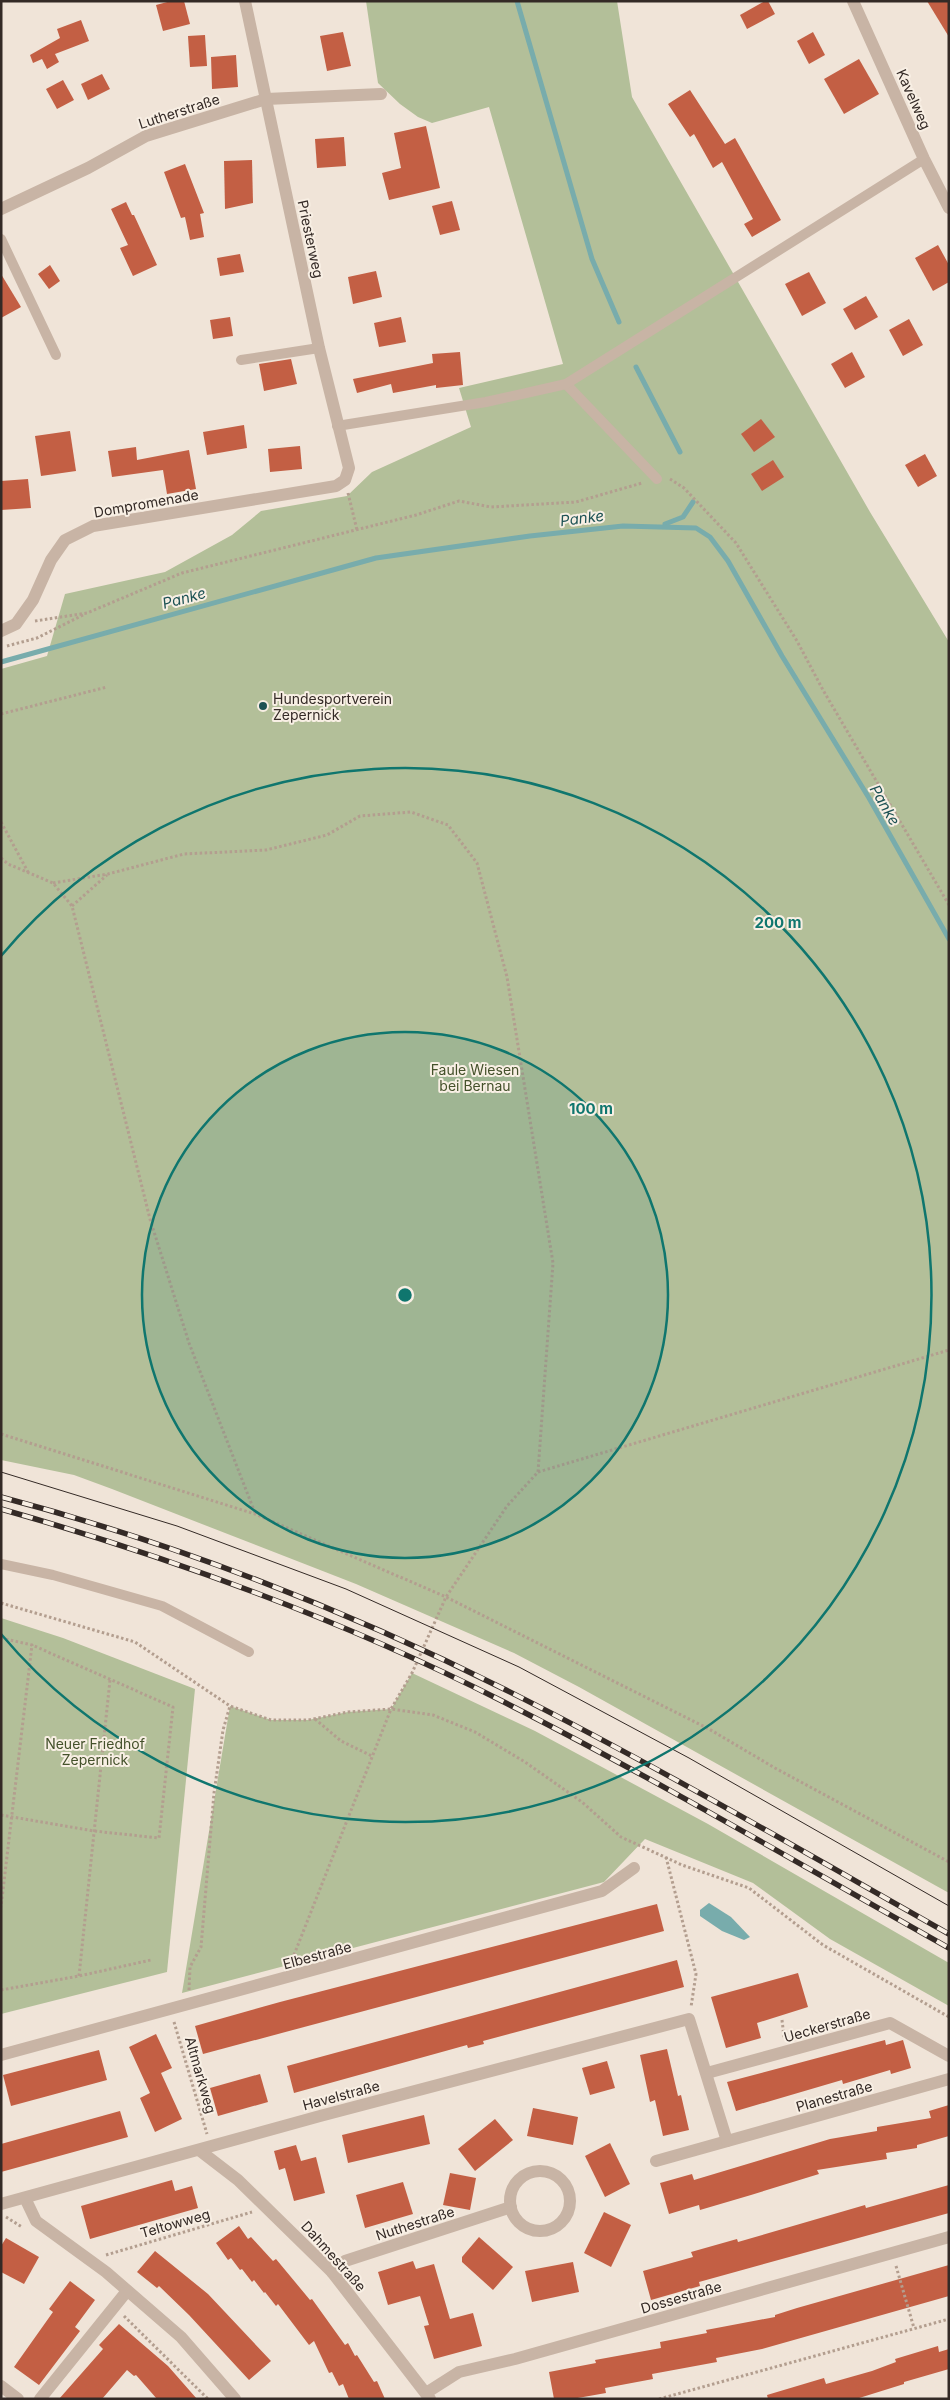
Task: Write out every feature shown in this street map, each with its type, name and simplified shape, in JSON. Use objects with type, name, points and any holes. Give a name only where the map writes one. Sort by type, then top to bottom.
[{"type":"street","name":"Priesterweg","points":[[245,1],[319,348],[349,468],[345,480]]},
{"type":"street","name":"Kavelweg","points":[[853,1],[924,159],[949,208]]},
{"type":"street","name":"Lutherstraße","points":[[1,209],[88,168],[146,136],[266,99],[380,94]]},
{"type":"street","name":"Dompromenade","points":[[1,631],[16,624],[33,600],[52,560],[65,540],[93,526],[336,486],[345,480]]},
{"type":"street","name":"Elbestraße","points":[[1,2055],[602,1891],[634,1868]]},
{"type":"street","points":[[689,2019],[727,2141]]},
{"type":"street","name":"Havelstraße","points":[[1,2204],[689,2019]]},
{"type":"street","name":"Ueckerstraße","points":[[707,2073],[890,2023],[949,2056]]},
{"type":"street","name":"Planestraße","points":[[656,2161],[949,2079]]},
{"type":"street","name":"Dahmestraße","points":[[205,2148],[268,2207],[332,2272],[428,2396]]},
{"type":"street","points":[[540,2171],[550,2173],[559,2178],[570,2195],[568,2214],[555,2228],[546,2231],[528,2229],[520,2224],[511,2207],[514,2187],[529,2173],[540,2171]]},
{"type":"street","points":[[25,2198],[36,2221],[89,2260],[181,2337],[230,2397]]},
{"type":"street","name":"Nuthestraße","points":[[332,2272],[345,2261],[511,2207]]},
{"type":"street","name":"Dossestraße","points":[[428,2396],[459,2372],[516,2359],[949,2238]]},
{"type":"street","points":[[40,2399],[127,2291]]},
{"type":"street","points":[[1,2386],[18,2399]]},
{"type":"lane","points":[[337,426],[486,402],[566,384],[924,159]]},
{"type":"lane","points":[[1,239],[56,355]]},
{"type":"lane","points":[[241,360],[319,348]]},
{"type":"lane","points":[[566,384],[656,479]]},
{"type":"lane","points":[[1,1564],[53,1575],[162,1606],[249,1652]]},
{"type":"path","points":[[1,647],[37,638],[87,612],[182,573],[416,515],[450,502],[459,501],[491,507],[576,502],[656,479],[669,478],[684,488],[736,543],[797,641],[823,690],[949,905]]},
{"type":"path","points":[[345,480],[357,530]]},
{"type":"path","points":[[16,624],[87,612]]},
{"type":"path","points":[[1,714],[107,688]]},
{"type":"path","points":[[53,883],[108,874],[184,854],[266,850],[327,835],[360,816],[411,812],[448,825],[477,864],[506,977],[553,1263],[538,1472]]},
{"type":"path","points":[[1,822],[29,872]]},
{"type":"path","points":[[1,858],[53,883],[72,906],[150,1219],[189,1343],[255,1514]]},
{"type":"path","points":[[72,906],[108,874]]},
{"type":"path","points":[[284,1979],[391,1709],[412,1673],[446,1597],[507,1506],[538,1472],[949,1350]]},
{"type":"path","points":[[1,1434],[255,1514],[446,1597],[710,1729],[775,1768],[949,1862]]},
{"type":"path","points":[[1,1603],[135,1642],[230,1706],[271,1720],[315,1719],[348,1712],[391,1709],[433,1715],[475,1732],[525,1762],[561,1787],[621,1837],[682,1864],[749,1888],[823,1945],[949,2017]]},
{"type":"path","points":[[1,1638],[32,1645],[172,1708],[159,1838],[94,1831],[1,1815]]},
{"type":"path","points":[[1,1907],[32,1645]]},
{"type":"path","points":[[80,1976],[110,1680]]},
{"type":"path","points":[[188,2004],[190,1967],[201,1946],[214,1793],[222,1730],[230,1706]]},
{"type":"path","points":[[315,1719],[341,1741],[372,1756]]},
{"type":"path","points":[[666,1857],[696,1974],[689,2019]]},
{"type":"path","points":[[1,1990],[80,1976],[151,1960]]},
{"type":"path","name":"Altmarkweg","points":[[171,2010],[205,2148]]},
{"type":"path","name":"Teltowweg","points":[[89,2260],[268,2207]]},
{"type":"path","points":[[892,2253],[914,2328]]},
{"type":"path","points":[[114,2307],[208,2399]]},
{"type":"path","points":[[659,2399],[949,2319]]},
{"type":"green space","name":"Faule Wiesen bei Bernau","points":[[366,1],[617,1],[632,97],[870,512],[949,642],[949,1893],[579,1687],[514,1653],[356,1584],[112,1489],[74,1475],[1,1460],[1,669],[47,656],[65,594],[165,572],[232,535],[261,511],[347,496],[372,472],[471,427],[459,388],[563,364],[489,107],[432,123],[418,117],[400,104],[378,83]]},
{"type":"green space","name":"Neuer Friedhof Zepernick","points":[[1,1618],[63,1638],[195,1689],[167,1972],[1,2014]]},
{"type":"green space","points":[[412,1673],[535,1731],[708,1824],[949,1963],[949,2006],[830,1939],[753,1883],[645,1839],[604,1882],[182,1993],[230,1706],[271,1720],[308,1720],[348,1712],[391,1709]]},
{"type":"water","points":[[709,1903],[731,1917],[750,1937],[744,1940],[722,1931],[700,1916],[700,1910]]},
{"type":"building","points":[[171,1],[184,1],[190,24],[163,31],[156,5]]},
{"type":"building","points":[[768,1],[775,14],[747,29],[740,15]]},
{"type":"building","points":[[927,1],[949,1],[949,37]]},
{"type":"building","points":[[81,20],[89,41],[55,54],[59,62],[47,69],[42,59],[33,63],[30,55],[60,38],[57,29]]},
{"type":"building","points":[[343,32],[351,66],[327,71],[320,36]]},
{"type":"building","points":[[813,32],[825,55],[809,64],[797,41]]},
{"type":"building","points":[[205,35],[207,66],[190,67],[188,36]]},
{"type":"building","points":[[236,55],[238,87],[212,89],[211,57]]},
{"type":"building","points":[[859,59],[879,94],[844,114],[824,79]]},
{"type":"building","points":[[102,74],[110,89],[88,100],[81,84]]},
{"type":"building","points":[[63,80],[74,100],[57,109],[46,89]]},
{"type":"building","points":[[690,90],[725,144],[735,138],[781,220],[752,237],[744,224],[753,219],[722,162],[713,168],[694,134],[690,137],[668,104]]},
{"type":"building","points":[[426,126],[440,188],[389,200],[382,173],[401,168],[394,133]]},
{"type":"building","points":[[344,137],[346,166],[317,168],[315,139]]},
{"type":"building","points":[[252,160],[253,203],[225,209],[224,161]]},
{"type":"building","points":[[185,164],[204,213],[200,214],[204,237],[190,240],[185,217],[181,218],[164,172]]},
{"type":"building","points":[[452,201],[460,230],[440,235],[432,206]]},
{"type":"building","points":[[126,202],[157,265],[133,276],[120,248],[128,245],[111,209]]},
{"type":"building","points":[[938,245],[949,265],[949,282],[933,291],[915,258]]},
{"type":"building","points":[[240,254],[244,272],[220,276],[217,258]]},
{"type":"building","points":[[50,265],[60,281],[49,289],[38,274]]},
{"type":"building","points":[[376,271],[382,297],[353,304],[348,277]]},
{"type":"building","points":[[809,272],[826,303],[802,316],[785,284]]},
{"type":"building","points":[[1,274],[21,307],[1,318]]},
{"type":"building","points":[[866,296],[878,317],[855,330],[843,309]]},
{"type":"building","points":[[230,317],[233,336],[213,339],[210,320]]},
{"type":"building","points":[[401,317],[406,342],[379,347],[374,323]]},
{"type":"building","points":[[909,319],[923,345],[903,356],[889,330]]},
{"type":"building","points":[[460,352],[463,385],[436,388],[436,385],[393,393],[391,384],[357,393],[353,379],[433,363],[432,354]]},
{"type":"building","points":[[852,352],[865,377],[845,388],[831,364]]},
{"type":"building","points":[[291,359],[297,384],[264,391],[259,364]]},
{"type":"building","points":[[761,419],[775,437],[754,452],[741,434]]},
{"type":"building","points":[[244,425],[247,448],[207,455],[203,432]]},
{"type":"building","points":[[70,431],[76,471],[41,476],[35,436]]},
{"type":"building","points":[[300,446],[302,469],[270,472],[268,449]]},
{"type":"building","points":[[136,447],[137,460],[189,450],[196,489],[167,494],[163,470],[112,477],[108,451]]},
{"type":"building","points":[[925,454],[937,476],[918,487],[905,465]]},
{"type":"building","points":[[773,460],[784,477],[762,491],[751,474]]},
{"type":"building","points":[[28,479],[31,508],[1,510],[1,481]]},
{"type":"building","points":[[657,1904],[664,1931],[203,2054],[195,2026],[280,2002]]},
{"type":"building","points":[[677,1960],[684,1987],[483,2041],[484,2044],[468,2048],[467,2045],[294,2093],[287,2066]]},
{"type":"building","points":[[798,1973],[808,2007],[757,2023],[761,2038],[726,2048],[711,1997]]},
{"type":"building","points":[[156,2034],[172,2068],[161,2073],[182,2119],[155,2132],[140,2098],[150,2093],[129,2047]]},
{"type":"building","points":[[885,2040],[886,2045],[903,2040],[911,2068],[891,2074],[890,2070],[843,2084],[842,2080],[736,2111],[727,2082]]},
{"type":"building","points":[[667,2049],[678,2096],[681,2095],[689,2130],[663,2136],[655,2100],[650,2102],[640,2055]]},
{"type":"building","points":[[99,2050],[107,2080],[11,2106],[3,2075]]},
{"type":"building","points":[[607,2061],[615,2088],[590,2095],[582,2068]]},
{"type":"building","points":[[260,2074],[268,2102],[218,2116],[210,2088]]},
{"type":"building","points":[[949,2105],[949,2136],[917,2145],[917,2148],[886,2153],[887,2159],[817,2170],[819,2174],[751,2195],[700,2210],[699,2205],[669,2214],[660,2183],[692,2174],[694,2180],[830,2139],[877,2131],[877,2127],[931,2118],[929,2111]]},
{"type":"building","points":[[533,2108],[578,2117],[573,2145],[527,2136]]},
{"type":"building","points":[[120,2111],[128,2137],[1,2172],[1,2144]]},
{"type":"building","points":[[424,2115],[430,2144],[348,2163],[342,2135]]},
{"type":"building","points":[[495,2119],[513,2140],[475,2171],[458,2149]]},
{"type":"building","points":[[610,2143],[630,2184],[605,2197],[585,2156]]},
{"type":"building","points":[[296,2145],[301,2161],[316,2157],[325,2193],[294,2201],[285,2168],[279,2170],[274,2151]]},
{"type":"building","points":[[450,2173],[476,2178],[470,2210],[443,2205]]},
{"type":"building","points":[[172,2180],[175,2191],[192,2186],[198,2208],[90,2239],[81,2206]]},
{"type":"building","points":[[403,2182],[413,2214],[365,2228],[356,2195]]},
{"type":"building","points":[[949,2185],[949,2213],[699,2282],[700,2286],[651,2300],[643,2271],[693,2257],[691,2252],[737,2239],[738,2242],[865,2205],[866,2208]]},
{"type":"building","points":[[604,2212],[631,2225],[611,2267],[584,2253]]},
{"type":"building","points":[[239,2226],[248,2239],[251,2237],[273,2261],[276,2259],[310,2300],[312,2299],[345,2345],[348,2343],[355,2356],[357,2355],[374,2382],[377,2381],[385,2399],[349,2399],[343,2384],[339,2386],[332,2372],[329,2373],[314,2341],[309,2345],[278,2304],[276,2306],[254,2280],[252,2282],[231,2258],[228,2260],[216,2243]]},
{"type":"building","points":[[479,2237],[513,2267],[493,2290],[462,2262],[462,2257]]},
{"type":"building","points":[[6,2238],[39,2257],[24,2284],[1,2272],[1,2246]]},
{"type":"building","points":[[155,2251],[208,2294],[271,2361],[249,2380],[189,2315],[159,2286],[157,2288],[137,2272]]},
{"type":"building","points":[[413,2261],[416,2269],[434,2264],[450,2319],[473,2313],[482,2346],[434,2359],[424,2326],[429,2325],[420,2296],[388,2305],[378,2272]]},
{"type":"building","points":[[573,2262],[579,2292],[532,2302],[525,2271]]},
{"type":"building","points":[[949,2265],[949,2296],[762,2349],[716,2358],[717,2362],[652,2374],[653,2379],[605,2388],[606,2393],[572,2399],[554,2399],[549,2372],[596,2363],[595,2360],[661,2348],[660,2342],[707,2333],[706,2330],[775,2317],[775,2315],[797,2308]]},
{"type":"building","points":[[70,2281],[95,2300],[75,2327],[80,2331],[39,2385],[14,2367],[53,2312],[49,2309]]},
{"type":"building","points":[[119,2324],[168,2366],[197,2399],[157,2399],[136,2375],[134,2376],[127,2370],[102,2399],[59,2399],[103,2349],[99,2345]]},
{"type":"building","points":[[938,2346],[939,2352],[949,2349],[949,2369],[856,2399],[768,2399],[767,2395],[824,2378],[826,2384],[872,2371],[896,2362],[895,2359]]},
{"type":"waterway","points":[[517,1],[592,259],[619,322]]},
{"type":"waterway","points":[[636,367],[680,452]]},
{"type":"waterway","points":[[665,524],[683,517],[693,502]]},
{"type":"waterway","name":"Panke","points":[[1,662],[376,558],[530,536],[623,526],[696,528],[710,537],[728,561],[782,656],[869,798],[949,939]]},
{"type":"tram line","points":[[1,1472],[177,1526],[346,1589],[519,1667],[689,1758],[949,1906]]},
{"type":"railway","points":[[1,1497],[131,1535],[195,1557],[322,1606],[446,1661],[562,1719],[729,1809],[949,1934]]},
{"type":"railway","points":[[1,1509],[129,1548],[256,1593],[381,1644],[442,1672],[615,1760],[949,1948]]},
{"type":"place","name":"Hundesportverein Zepernick","points":[[263,706]]}]
